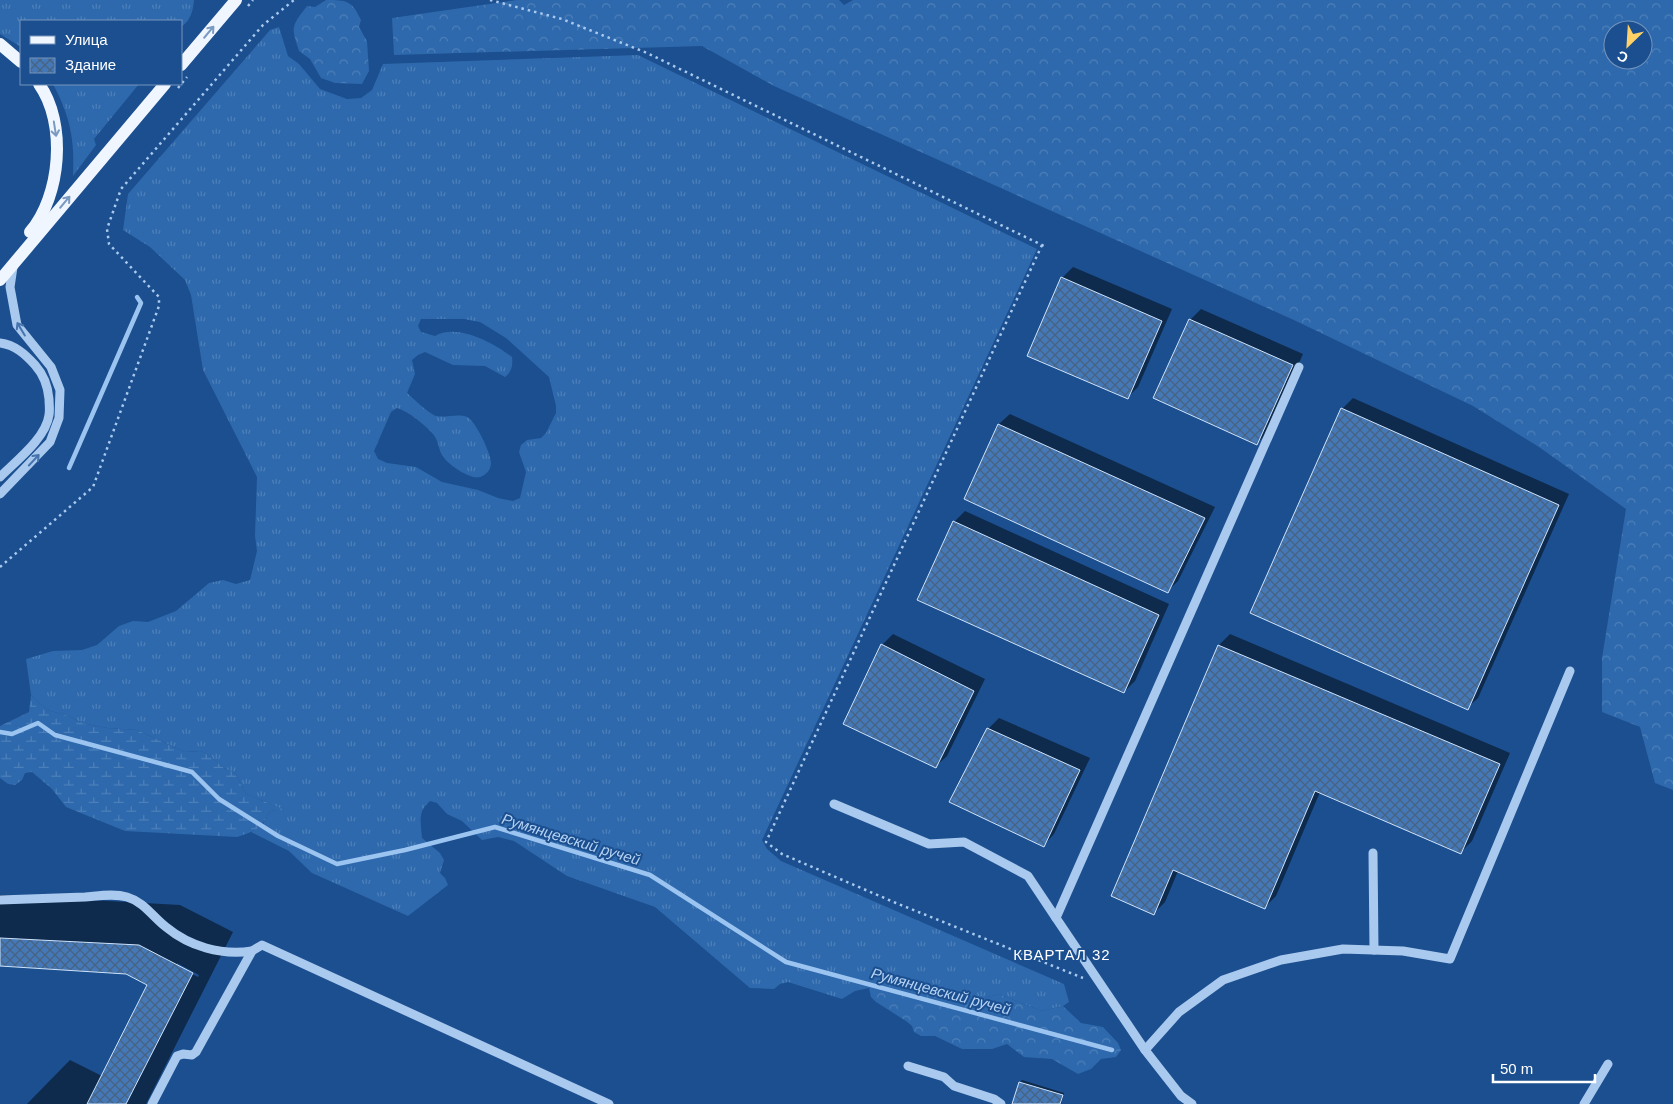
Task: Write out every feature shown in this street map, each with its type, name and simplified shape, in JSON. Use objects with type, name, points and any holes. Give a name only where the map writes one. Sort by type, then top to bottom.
[{"type":"main road","points":[[182,64],[236,0]]},
{"type":"main road","points":[[0,44],[20,61]]},
{"type":"main road","points":[[0,267],[37,223],[52,192],[57,141],[45,92],[40,85]]},
{"type":"main road","points":[[0,280],[164,85]]},
{"type":"street","points":[[0,494],[50,442],[59,418],[60,390],[50,367],[17,325],[10,287],[14,262]]},
{"type":"street","points":[[0,343],[8,344],[26,354],[40,371],[48,391],[49,415],[40,435],[25,453],[0,477]]},
{"type":"street","points":[[1056,918],[1299,367]]},
{"type":"street","points":[[1145,1050],[1179,1012],[1223,980],[1282,960],[1343,949],[1403,951],[1450,959],[1570,671]]},
{"type":"street","points":[[834,804],[929,844],[964,842],[1028,876],[1145,1050],[1182,1096],[1192,1104]]},
{"type":"street","points":[[1373,853],[1374,950]]},
{"type":"street","points":[[0,900],[122,896],[142,903],[166,927],[196,944],[209,949],[231,953],[252,951]]},
{"type":"street","points":[[152,1104],[177,1056],[180,1054],[192,1055],[196,1052],[252,951],[258,946],[265,946],[609,1104]]},
{"type":"street","points":[[1584,1104],[1608,1064]]},
{"type":"street","points":[[908,1066],[944,1077],[954,1086],[994,1099],[1001,1104]]},
{"type":"path","points":[[0,567],[93,487],[159,306],[159,297],[109,244],[107,229],[121,189],[263,25],[294,0]]},
{"type":"path","points":[[490,0],[562,19],[647,53],[1046,247]]},
{"type":"path","points":[[1042,245],[766,842],[791,858],[896,903],[1102,986]]},
{"type":"green space","points":[[0,0],[194,0],[191,15],[182,26],[182,20],[20,20],[20,46],[0,34]]},
{"type":"green space","points":[[326,0],[339,0],[352,5],[361,20],[359,27],[367,41],[369,71],[362,84],[335,83],[321,78],[310,59],[299,51],[294,31],[295,23],[307,6],[315,7]]},
{"type":"green space","points":[[517,0],[839,0],[844,5],[853,0],[1673,0],[1673,790],[1655,783],[1640,727],[1602,712],[1602,658],[1626,509],[1539,447],[1473,406],[1296,321],[774,86],[702,46],[394,55],[392,18]]},
{"type":"green space","points":[[279,27],[288,56],[299,64],[320,89],[347,99],[361,98],[372,90],[383,64],[638,55],[1037,249],[762,840],[767,849],[781,861],[1064,984],[1069,1002],[1063,1006],[1042,1011],[999,994],[977,1000],[939,996],[910,986],[897,976],[874,970],[869,988],[855,991],[842,999],[788,982],[780,984],[774,989],[750,988],[655,907],[567,876],[514,841],[498,837],[482,840],[462,821],[447,814],[437,803],[430,801],[421,813],[422,838],[440,853],[444,860],[440,873],[448,885],[408,916],[312,873],[289,851],[251,832],[263,824],[270,811],[284,810],[246,794],[235,773],[224,768],[207,754],[201,751],[185,752],[137,730],[107,728],[82,723],[69,716],[47,710],[31,695],[26,659],[53,651],[82,650],[97,645],[119,626],[133,621],[148,622],[176,611],[209,583],[223,580],[236,584],[250,580],[257,551],[255,536],[257,477],[203,370],[191,295],[185,280],[150,247],[123,230],[128,194],[270,30]],"holes":[[[421,319],[464,319],[480,322],[506,338],[549,377],[556,413],[546,433],[541,438],[527,440],[521,445],[519,452],[526,472],[520,498],[513,501],[498,498],[478,490],[442,482],[416,467],[387,463],[378,459],[374,451],[391,412],[397,408],[421,422],[433,434],[445,459],[454,467],[476,477],[486,474],[489,470],[491,466],[489,453],[479,431],[471,420],[467,417],[456,415],[434,415],[407,393],[415,374],[412,360],[425,352],[453,365],[485,366],[505,377],[509,373],[512,366],[512,357],[486,341],[475,336],[454,332],[435,336],[421,332],[418,326]]]},
{"type":"green space","points":[[54,85],[138,85],[94,139],[96,145],[73,176],[73,151],[70,128]]},
{"type":"green space","points":[[31,695],[47,710],[69,716],[82,723],[107,728],[137,730],[185,752],[201,751],[224,768],[235,773],[246,794],[285,810],[270,811],[264,822],[257,829],[237,837],[125,831],[66,807],[52,789],[32,772],[25,773],[22,780],[15,785],[8,784],[0,778],[0,726],[29,712]]},
{"type":"green space","points":[[874,970],[897,976],[910,986],[939,996],[977,1000],[999,994],[1042,1011],[1063,1006],[1081,1023],[1103,1027],[1118,1043],[1121,1050],[1116,1057],[1101,1059],[1091,1069],[1078,1074],[1052,1059],[1024,1057],[1007,1044],[992,1049],[962,1049],[935,1036],[921,1036],[914,1032],[912,1026],[906,1021],[871,997],[869,988]]},
{"type":"building","points":[[1061,277],[1162,321],[1128,399],[1027,356]]},
{"type":"building","points":[[1189,319],[1293,365],[1257,445],[1153,398]]},
{"type":"building","points":[[1341,408],[1559,505],[1468,710],[1250,613]]},
{"type":"building","points":[[998,424],[1205,518],[1168,593],[964,499]]},
{"type":"building","points":[[953,521],[1159,615],[1124,693],[917,600]]},
{"type":"building","points":[[881,644],[974,691],[936,768],[843,724]]},
{"type":"building","points":[[1218,645],[1500,764],[1461,854],[1315,791],[1265,909],[1173,870],[1154,915],[1111,896]]},
{"type":"building","points":[[987,728],[1080,770],[1044,847],[949,802]]},
{"type":"building","points":[[0,938],[139,945],[193,973],[126,1104],[87,1104],[147,985],[126,974],[0,966]]},
{"type":"building","points":[[1019,1082],[1063,1095],[1060,1104],[1012,1104]]},
{"type":"waterway","points":[[69,468],[141,303],[137,297]]},
{"type":"waterway","name":"Румянцевский ручей","points":[[0,732],[12,734],[38,723],[55,735],[192,772],[219,799],[278,836],[337,864],[405,850],[495,827],[650,875],[786,962],[1112,1050]]},
{"type":"district","name":"КВАРТАЛ 32","points":[[1062,954]]}]
